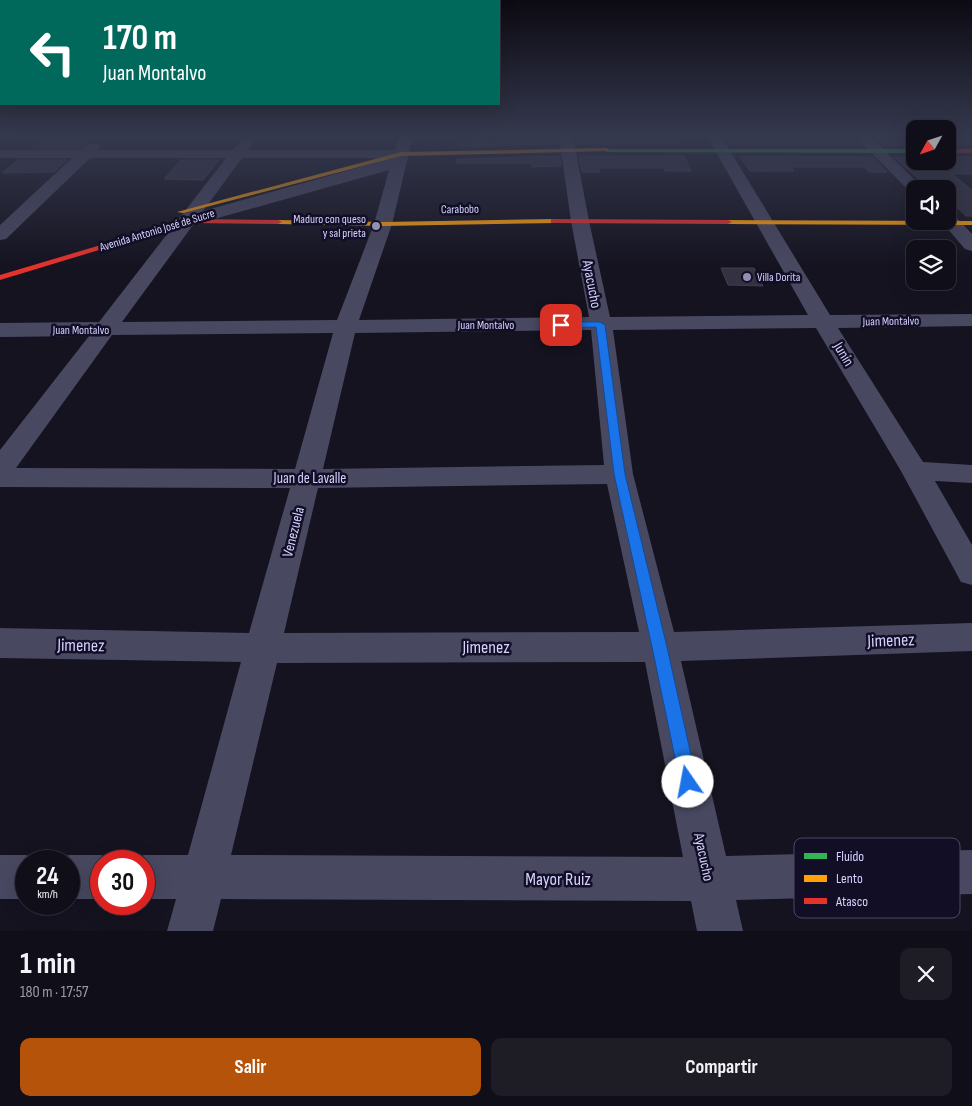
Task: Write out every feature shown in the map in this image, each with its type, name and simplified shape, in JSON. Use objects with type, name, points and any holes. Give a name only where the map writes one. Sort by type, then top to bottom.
[{"type":"main road","name":"Carabobo","points":[[193,214],[383,224],[580,221],[906,221]]},
{"type":"main road","name":"Avenida Antonio José de Sucre","points":[[47,252],[193,214]]},
{"type":"main road","name":"Avenida Antonio José de Sucre","points":[[0,278],[193,214]]},
{"type":"main road","name":"Carabobo","points":[[956,222],[972,223]]},
{"type":"street","points":[[0,235],[58,179]]},
{"type":"street","points":[[0,469],[219,179]]},
{"type":"street","name":"Avenida Antonio José de Sucre","points":[[193,214],[306,179]]},
{"type":"street","name":"Venezuela","points":[[190,931],[345,326],[383,224],[394,179]]},
{"type":"street","name":"Ayacucho","points":[[573,179],[600,325],[620,474],[660,647],[720,931]]},
{"type":"street","name":"Junín","points":[[739,179],[823,322],[915,471],[972,573]]},
{"type":"street","points":[[956,228],[972,245]]},
{"type":"street","name":"Juan Montalvo","points":[[0,330],[972,320]]},
{"type":"street","points":[[915,471],[972,474]]},
{"type":"street","name":"Juan de Lavalle","points":[[0,477],[307,479],[620,474]]},
{"type":"street","name":"Jimenez","points":[[0,644],[264,648],[660,647],[972,637]]},
{"type":"street","points":[[0,877],[15,877]]},
{"type":"street","name":"Mayor Ruiz","points":[[155,877],[709,880],[794,877]]},
{"type":"building","points":[[919,179],[959,179],[972,190],[972,216],[966,216],[956,207],[956,180]]},
{"type":"building","name":"Villa Dorita","points":[[721,268],[754,268],[763,286],[728,285]]},
{"type":"traffic: slow","points":[[181,212],[304,179]]},
{"type":"traffic: slow","points":[[278,222],[383,224],[554,221]]},
{"type":"traffic: slow","points":[[728,222],[972,223]]},
{"type":"traffic: jam","points":[[0,278],[188,221],[278,222]]},
{"type":"traffic: jam","points":[[554,221],[728,222]]},
{"type":"place","name":"Maduro con queso y sal prieta","points":[[376,226]]},
{"type":"place","name":"Villa Dorita","points":[[747,277]]},
{"type":"route","points":[[561,325],[600,325],[620,474],[660,647],[688,782]]}]
